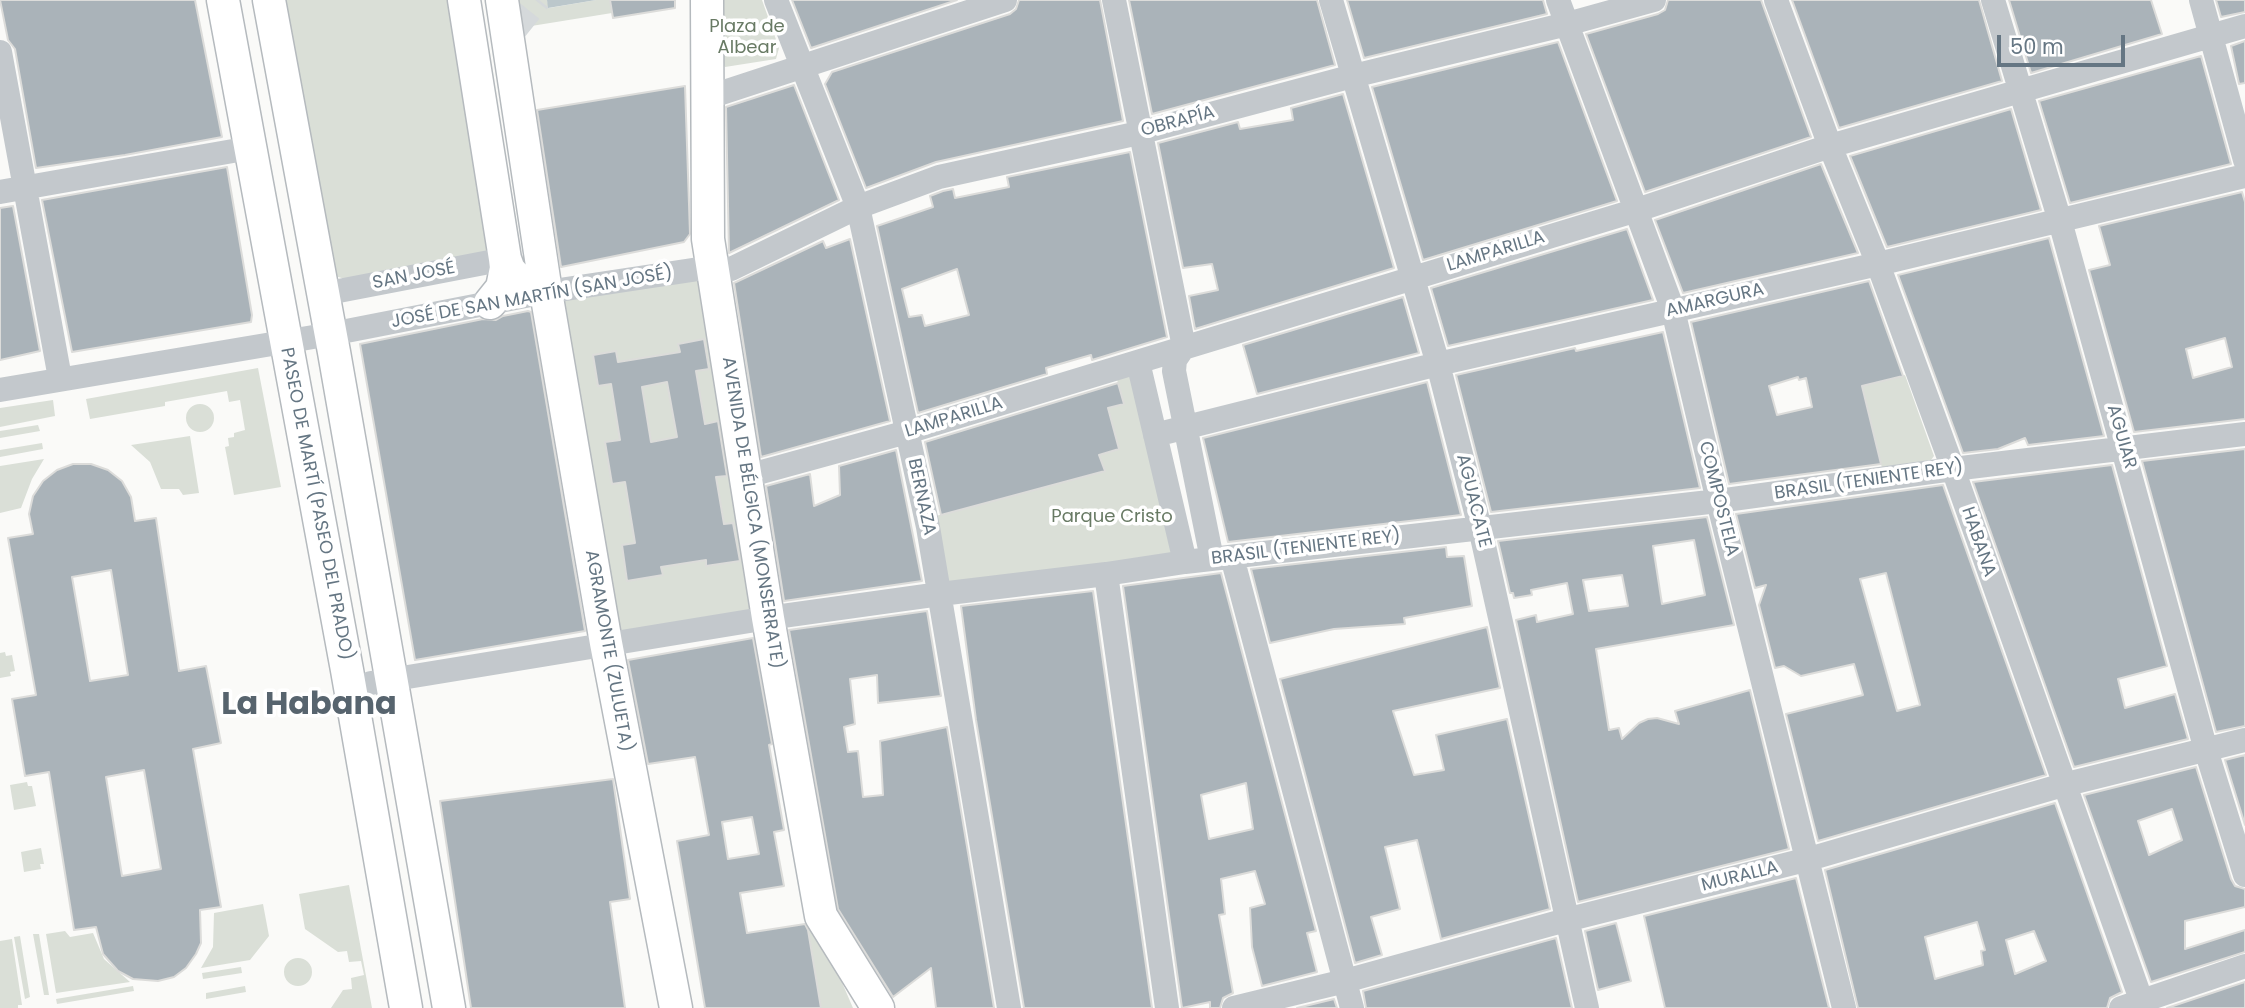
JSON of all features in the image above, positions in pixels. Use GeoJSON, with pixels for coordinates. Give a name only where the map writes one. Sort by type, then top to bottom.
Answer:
{"type":"FeatureCollection","features":[{"type":"Feature","properties":{"kind":"main road","name":"PASEO DE MARTÍ (PASEO DEL PRADO)"},"geometry":{"type":"LineString","coordinates":[[223,0],[285,342],[374,674],[401,738],[449,1008]]}},
{"type":"Feature","properties":{"kind":"main road","name":"PASEO DE MARTÍ (PASEO DEL PRADO)"},"geometry":{"type":"LineString","coordinates":[[269,0],[323,294],[341,332],[374,674],[359,745],[406,1008]]}},
{"type":"Feature","properties":{"kind":"main road"},"geometry":{"type":"LineString","coordinates":[[464,0],[506,268],[502,288],[490,303]]}},
{"type":"Feature","properties":{"kind":"main road","name":"AGRAMONTE (ZULUETA)"},"geometry":{"type":"LineString","coordinates":[[502,0],[546,292],[606,643],[676,1008]]}},
{"type":"Feature","properties":{"kind":"main road","name":"AVENIDA DE BÉLGICA (MONSERRATE)"},"geometry":{"type":"LineString","coordinates":[[707,0],[708,239],[768,618],[821,916],[878,1008]]}},
{"type":"Feature","properties":{"kind":"main road"},"geometry":{"type":"LineString","coordinates":[[250,145],[293,133]]}},
{"type":"Feature","properties":{"kind":"main road"},"geometry":{"type":"LineString","coordinates":[[505,259],[509,270],[517,279],[546,292]]}},
{"type":"Feature","properties":{"kind":"main road"},"geometry":{"type":"LineString","coordinates":[[359,745],[363,732],[380,723],[393,727],[401,738]]}},
{"type":"Feature","properties":{"kind":"street","name":"BERNAZA"},"geometry":{"type":"LineString","coordinates":[[776,0],[858,208],[940,594],[1009,1008]]}},
{"type":"Feature","properties":{"kind":"street"},"geometry":{"type":"LineString","coordinates":[[709,97],[1005,0]]}},
{"type":"Feature","properties":{"kind":"street"},"geometry":{"type":"LineString","coordinates":[[1114,0],[1184,347],[1175,360],[1174,371],[1185,428],[1353,1008]]}},
{"type":"Feature","properties":{"kind":"street","name":"AGUACATE"},"geometry":{"type":"LineString","coordinates":[[1331,0],[1438,364],[1480,528],[1587,1008]]}},
{"type":"Feature","properties":{"kind":"street","name":"COMPOSTELA"},"geometry":{"type":"LineString","coordinates":[[1558,0],[1673,310],[1844,1008]]}},
{"type":"Feature","properties":{"kind":"street","name":"OBRAPÍA"},"geometry":{"type":"LineString","coordinates":[[712,267],[731,269],[858,208],[939,177],[1139,133],[1654,0]]}},
{"type":"Feature","properties":{"kind":"street","name":"HABANA"},"geometry":{"type":"LineString","coordinates":[[1776,0],[1830,146],[1878,264],[1953,469],[2063,785],[2135,1006]]}},
{"type":"Feature","properties":{"kind":"street","name":"AGUIAR"},"geometry":{"type":"LineString","coordinates":[[1993,0],[2060,221],[2125,448],[2206,750],[2245,875]]}},
{"type":"Feature","properties":{"kind":"street"},"geometry":{"type":"LineString","coordinates":[[2201,0],[2245,160]]}},
{"type":"Feature","properties":{"kind":"street","name":"LAMPARILLA"},"geometry":{"type":"LineString","coordinates":[[747,476],[907,432],[1637,210],[1830,146],[2245,26]]}},
{"type":"Feature","properties":{"kind":"street"},"geometry":{"type":"LineString","coordinates":[[0,52],[12,189],[60,378]]}},
{"type":"Feature","properties":{"kind":"street"},"geometry":{"type":"LineString","coordinates":[[12,189],[250,145]]}},
{"type":"Feature","properties":{"kind":"street","name":"AMARGURA"},"geometry":{"type":"LineString","coordinates":[[1154,435],[1438,364],[1878,264],[2245,176]]}},
{"type":"Feature","properties":{"kind":"street","name":"SAN JOSÉ"},"geometry":{"type":"LineString","coordinates":[[323,294],[505,259]]}},
{"type":"Feature","properties":{"kind":"street","name":"JOSÉ DE SAN MARTÍN (SAN JOSÉ)"},"geometry":{"type":"LineString","coordinates":[[0,390],[341,332],[546,292],[712,267]]}},
{"type":"Feature","properties":{"kind":"street"},"geometry":{"type":"LineString","coordinates":[[1134,363],[1185,562]]}},
{"type":"Feature","properties":{"kind":"street","name":"BRASIL (TENIENTE REY)"},"geometry":{"type":"LineString","coordinates":[[374,674],[1185,562],[1718,502],[1953,469],[2245,434]]}},
{"type":"Feature","properties":{"kind":"street"},"geometry":{"type":"LineString","coordinates":[[1106,574],[1167,1008]]}},
{"type":"Feature","properties":{"kind":"street","name":"MURALLA"},"geometry":{"type":"LineString","coordinates":[[1234,1008],[1809,859],[2063,785],[2245,740]]}},
{"type":"Feature","properties":{"kind":"street"},"geometry":{"type":"LineString","coordinates":[[2135,1006],[2245,966]]}},
{"type":"Feature","properties":{"kind":"green space"},"geometry":{"type":"Polygon","coordinates":[[[283,0],[450,0],[496,246],[483,258],[348,280],[332,275],[283,0]]]}},
{"type":"Feature","properties":{"kind":"green space"},"geometry":{"type":"Polygon","coordinates":[[[514,0],[547,0],[549,8],[610,0],[612,13],[519,28],[514,0]]]}},
{"type":"Feature","properties":{"kind":"green space","name":"Plaza de Albear"},"geometry":{"type":"Polygon","coordinates":[[[720,0],[762,0],[779,48],[776,59],[725,67],[720,59],[720,0]]]}},
{"type":"Feature","properties":{"kind":"green space"},"geometry":{"type":"Polygon","coordinates":[[[707,278],[761,612],[612,634],[555,302],[707,278]]]}},
{"type":"Feature","properties":{"kind":"green space"},"geometry":{"type":"Polygon","coordinates":[[[258,368],[281,487],[234,495],[225,447],[229,446],[228,438],[245,430],[240,400],[229,402],[227,391],[165,402],[165,406],[90,419],[86,399],[258,368]]]}},
{"type":"Feature","properties":{"kind":"green space","name":"Parque Cristo"},"geometry":{"type":"Polygon","coordinates":[[[1132,371],[1173,555],[946,589],[932,517],[1105,471],[1099,455],[1108,408],[1124,404],[1116,376],[1132,371]]]}},
{"type":"Feature","properties":{"kind":"green space"},"geometry":{"type":"Polygon","coordinates":[[[1905,375],[1934,456],[1931,460],[1882,468],[1862,386],[1905,375]]]}},
{"type":"Feature","properties":{"kind":"green space"},"geometry":{"type":"Polygon","coordinates":[[[53,400],[55,416],[0,427],[0,408],[53,400]]]}},
{"type":"Feature","properties":{"kind":"green space"},"geometry":{"type":"Polygon","coordinates":[[[200,404],[210,408],[214,418],[210,428],[200,432],[190,428],[186,418],[190,408],[200,404]]]}},
{"type":"Feature","properties":{"kind":"green space"},"geometry":{"type":"Polygon","coordinates":[[[38,425],[40,431],[0,438],[0,431],[38,425]]]}},
{"type":"Feature","properties":{"kind":"green space"},"geometry":{"type":"Polygon","coordinates":[[[190,436],[199,493],[183,495],[179,489],[161,489],[150,462],[131,445],[190,436]]]}},
{"type":"Feature","properties":{"kind":"green space"},"geometry":{"type":"Polygon","coordinates":[[[42,443],[43,449],[0,457],[0,450],[42,443]]]}},
{"type":"Feature","properties":{"kind":"green space"},"geometry":{"type":"Polygon","coordinates":[[[44,459],[32,479],[21,508],[0,513],[0,466],[44,459]]]}},
{"type":"Feature","properties":{"kind":"green space"},"geometry":{"type":"Polygon","coordinates":[[[5,652],[6,656],[12,655],[15,671],[10,672],[11,676],[0,678],[0,653],[5,652]]]}},
{"type":"Feature","properties":{"kind":"green space"},"geometry":{"type":"Polygon","coordinates":[[[27,782],[28,786],[32,786],[36,806],[14,810],[10,785],[27,782]]]}},
{"type":"Feature","properties":{"kind":"green space"},"geometry":{"type":"Polygon","coordinates":[[[41,848],[44,864],[40,864],[41,869],[24,872],[21,852],[41,848]]]}},
{"type":"Feature","properties":{"kind":"green space"},"geometry":{"type":"Polygon","coordinates":[[[349,885],[372,1008],[331,1008],[343,990],[352,989],[351,978],[364,975],[361,961],[349,962],[347,951],[338,952],[305,929],[299,894],[349,885]]]}},
{"type":"Feature","properties":{"kind":"green space"},"geometry":{"type":"Polygon","coordinates":[[[263,904],[269,936],[250,960],[201,968],[213,947],[214,913],[263,904]]]}},
{"type":"Feature","properties":{"kind":"green space"},"geometry":{"type":"Polygon","coordinates":[[[816,922],[853,1008],[821,1008],[807,923],[816,922]]]}},
{"type":"Feature","properties":{"kind":"green space"},"geometry":{"type":"Polygon","coordinates":[[[65,931],[70,937],[93,933],[104,959],[130,982],[56,993],[46,934],[65,931]]]}},
{"type":"Feature","properties":{"kind":"green space"},"geometry":{"type":"Polygon","coordinates":[[[33,934],[39,934],[49,995],[44,995],[33,934]]]}},
{"type":"Feature","properties":{"kind":"green space"},"geometry":{"type":"Polygon","coordinates":[[[20,936],[30,997],[25,999],[14,937],[20,936]]]}},
{"type":"Feature","properties":{"kind":"green space"},"geometry":{"type":"Polygon","coordinates":[[[12,939],[22,1005],[18,1005],[18,1008],[0,1008],[0,941],[12,939]]]}},
{"type":"Feature","properties":{"kind":"green space"},"geometry":{"type":"Polygon","coordinates":[[[298,958],[308,962],[312,972],[308,982],[298,986],[288,982],[284,972],[288,962],[298,958]]]}},
{"type":"Feature","properties":{"kind":"green space"},"geometry":{"type":"Polygon","coordinates":[[[241,967],[242,973],[203,979],[202,973],[241,967]]]}},
{"type":"Feature","properties":{"kind":"green space"},"geometry":{"type":"Polygon","coordinates":[[[133,986],[134,991],[57,1004],[56,999],[133,986]]]}},
{"type":"Feature","properties":{"kind":"green space"},"geometry":{"type":"Polygon","coordinates":[[[245,986],[246,992],[206,999],[206,993],[245,986]]]}},
{"type":"Feature","properties":{"kind":"shaded area"},"geometry":{"type":"Polygon","coordinates":[[[547,0],[596,0],[548,8],[547,0]]]}},
{"type":"Feature","properties":{"kind":"building"},"geometry":{"type":"Polygon","coordinates":[[[0,0],[195,0],[222,137],[36,168],[15,49],[8,40],[0,0]]]}},
{"type":"Feature","properties":{"kind":"building"},"geometry":{"type":"Polygon","coordinates":[[[610,0],[675,0],[675,8],[613,18],[610,0]]]}},
{"type":"Feature","properties":{"kind":"building"},"geometry":{"type":"Polygon","coordinates":[[[792,0],[957,0],[811,48],[792,0]]]}},
{"type":"Feature","properties":{"kind":"building"},"geometry":{"type":"Polygon","coordinates":[[[1019,0],[1100,0],[1123,121],[936,162],[866,188],[825,84],[832,72],[1010,14],[1016,9],[1019,0]]]}},
{"type":"Feature","properties":{"kind":"building"},"geometry":{"type":"Polygon","coordinates":[[[1129,0],[1317,0],[1335,65],[1152,114],[1129,0]]]}},
{"type":"Feature","properties":{"kind":"building"},"geometry":{"type":"Polygon","coordinates":[[[1347,0],[1543,0],[1547,14],[1364,58],[1347,0]]]}},
{"type":"Feature","properties":{"kind":"building"},"geometry":{"type":"Polygon","coordinates":[[[1668,0],[1761,0],[1811,137],[1645,192],[1586,34],[1658,14],[1665,10],[1668,0]]]}},
{"type":"Feature","properties":{"kind":"building"},"geometry":{"type":"Polygon","coordinates":[[[1792,0],[1979,0],[2002,81],[1839,128],[1792,0]]]}},
{"type":"Feature","properties":{"kind":"building"},"geometry":{"type":"Polygon","coordinates":[[[2009,0],[2151,0],[2162,34],[2031,73],[2009,0]]]}},
{"type":"Feature","properties":{"kind":"building"},"geometry":{"type":"Polygon","coordinates":[[[2216,0],[2245,0],[2245,12],[2221,17],[2216,0]]]}},
{"type":"Feature","properties":{"kind":"building"},"geometry":{"type":"Polygon","coordinates":[[[2245,41],[2245,83],[2239,84],[2231,46],[2245,41]]]}},
{"type":"Feature","properties":{"kind":"building"},"geometry":{"type":"Polygon","coordinates":[[[1558,42],[1617,201],[1423,260],[1372,87],[1558,42]]]}},
{"type":"Feature","properties":{"kind":"building"},"geometry":{"type":"Polygon","coordinates":[[[2201,56],[2231,164],[2070,203],[2039,101],[2201,56]]]}},
{"type":"Feature","properties":{"kind":"building"},"geometry":{"type":"Polygon","coordinates":[[[794,85],[839,200],[729,253],[726,107],[794,85]]]}},
{"type":"Feature","properties":{"kind":"building"},"geometry":{"type":"Polygon","coordinates":[[[685,86],[690,234],[684,242],[561,267],[537,110],[685,86]]]}},
{"type":"Feature","properties":{"kind":"building"},"geometry":{"type":"Polygon","coordinates":[[[1343,94],[1394,268],[1195,329],[1189,296],[1218,290],[1212,264],[1183,268],[1158,143],[1238,122],[1240,129],[1293,120],[1291,108],[1343,94]]]}},
{"type":"Feature","properties":{"kind":"building"},"geometry":{"type":"Polygon","coordinates":[[[2011,109],[2041,210],[1887,247],[1850,156],[2011,109]]]}},
{"type":"Feature","properties":{"kind":"building"},"geometry":{"type":"Polygon","coordinates":[[[1130,152],[1167,337],[1092,360],[1091,355],[1046,368],[1047,374],[918,413],[877,226],[933,207],[930,196],[943,191],[953,189],[955,198],[1009,187],[1007,177],[1130,152]],[[957,269],[902,289],[909,317],[922,315],[925,326],[969,315],[957,269]]]}},
{"type":"Feature","properties":{"kind":"building"},"geometry":{"type":"Polygon","coordinates":[[[1821,164],[1858,253],[1683,293],[1655,220],[1821,164]]]}},
{"type":"Feature","properties":{"kind":"building"},"geometry":{"type":"Polygon","coordinates":[[[227,167],[251,322],[72,352],[42,200],[227,167]]]}},
{"type":"Feature","properties":{"kind":"building"},"geometry":{"type":"Polygon","coordinates":[[[2242,192],[2245,202],[2245,419],[2134,432],[2089,270],[2110,265],[2099,226],[2242,192]],[[2225,338],[2186,349],[2193,378],[2232,367],[2225,338]]]}},
{"type":"Feature","properties":{"kind":"building"},"geometry":{"type":"Polygon","coordinates":[[[13,206],[40,351],[0,360],[0,208],[13,206]]]}},
{"type":"Feature","properties":{"kind":"building"},"geometry":{"type":"Polygon","coordinates":[[[1627,229],[1653,300],[1448,346],[1431,288],[1627,229]]]}},
{"type":"Feature","properties":{"kind":"building"},"geometry":{"type":"Polygon","coordinates":[[[2049,238],[2104,436],[2028,445],[2025,438],[1998,449],[1963,453],[1898,275],[2049,238]]]}},
{"type":"Feature","properties":{"kind":"building"},"geometry":{"type":"Polygon","coordinates":[[[850,239],[890,421],[761,457],[734,283],[823,241],[826,248],[850,239]]]}},
{"type":"Feature","properties":{"kind":"building"},"geometry":{"type":"Polygon","coordinates":[[[1869,281],[1903,376],[1862,386],[1881,464],[1729,484],[1691,322],[1869,281]],[[1798,377],[1769,386],[1777,415],[1812,407],[1806,378],[1799,380],[1798,377]]]}},
{"type":"Feature","properties":{"kind":"building"},"geometry":{"type":"Polygon","coordinates":[[[1403,297],[1419,353],[1257,394],[1243,345],[1403,297]]]}},
{"type":"Feature","properties":{"kind":"building"},"geometry":{"type":"Polygon","coordinates":[[[531,312],[585,631],[415,660],[360,344],[483,319],[496,320],[531,312]]]}},
{"type":"Feature","properties":{"kind":"building"},"geometry":{"type":"Polygon","coordinates":[[[1663,332],[1700,488],[1491,512],[1456,375],[1575,348],[1576,351],[1663,332]]]}},
{"type":"Feature","properties":{"kind":"building"},"geometry":{"type":"Polygon","coordinates":[[[704,339],[709,369],[696,371],[705,424],[718,421],[727,476],[716,477],[724,524],[733,523],[740,561],[706,566],[706,560],[661,567],[663,575],[627,581],[622,545],[635,543],[625,482],[612,484],[605,442],[620,440],[611,384],[598,386],[593,355],[616,351],[618,362],[680,352],[678,344],[704,339]],[[667,382],[642,387],[651,442],[677,437],[667,382]]]}},
{"type":"Feature","properties":{"kind":"building"},"geometry":{"type":"Polygon","coordinates":[[[1427,382],[1461,515],[1228,542],[1203,438],[1427,382]]]}},
{"type":"Feature","properties":{"kind":"building"},"geometry":{"type":"Polygon","coordinates":[[[1118,383],[1124,404],[1108,408],[1119,449],[1099,455],[1105,471],[941,515],[925,442],[1118,383]]]}},
{"type":"Feature","properties":{"kind":"building"},"geometry":{"type":"Polygon","coordinates":[[[2245,449],[2245,726],[2216,732],[2142,461],[2245,449]]]}},
{"type":"Feature","properties":{"kind":"building"},"geometry":{"type":"Polygon","coordinates":[[[896,450],[922,581],[784,601],[766,486],[810,474],[814,506],[840,495],[839,466],[896,450]]]}},
{"type":"Feature","properties":{"kind":"building"},"geometry":{"type":"Polygon","coordinates":[[[73,464],[91,464],[108,470],[122,481],[131,497],[135,521],[156,518],[179,671],[206,666],[221,743],[193,749],[221,907],[200,910],[201,943],[196,954],[186,968],[174,977],[158,981],[133,979],[118,971],[103,954],[96,927],[74,930],[49,772],[25,776],[12,699],[36,695],[8,538],[33,534],[29,514],[33,496],[43,481],[57,470],[73,464]],[[111,570],[72,577],[90,681],[128,675],[111,570]],[[144,770],[106,777],[122,876],[161,869],[144,770]]]}},
{"type":"Feature","properties":{"kind":"building"},"geometry":{"type":"Polygon","coordinates":[[[2112,465],[2167,666],[2118,679],[2125,708],[2175,694],[2188,739],[2074,767],[1973,482],[2112,465]]]}},
{"type":"Feature","properties":{"kind":"building"},"geometry":{"type":"Polygon","coordinates":[[[1943,485],[2046,775],[1818,841],[1786,714],[1863,695],[1854,664],[1801,676],[1784,666],[1775,668],[1759,605],[1766,585],[1755,588],[1736,514],[1943,485]],[[1886,573],[1860,579],[1897,711],[1920,705],[1886,573]]]}},
{"type":"Feature","properties":{"kind":"building"},"geometry":{"type":"Polygon","coordinates":[[[1707,517],[1734,625],[1596,649],[1609,730],[1619,728],[1622,739],[1639,723],[1648,719],[1657,718],[1679,724],[1675,711],[1750,690],[1789,849],[1578,902],[1516,620],[1536,615],[1537,622],[1573,614],[1567,583],[1531,590],[1532,595],[1514,598],[1513,593],[1510,593],[1498,541],[1707,517]],[[1694,540],[1653,546],[1662,604],[1705,595],[1694,540]],[[1622,575],[1583,580],[1589,611],[1628,606],[1622,575]]]}},
{"type":"Feature","properties":{"kind":"building"},"geometry":{"type":"Polygon","coordinates":[[[1446,547],[1447,557],[1464,556],[1472,606],[1404,618],[1405,624],[1334,629],[1270,643],[1251,569],[1446,547]]]}},
{"type":"Feature","properties":{"kind":"building"},"geometry":{"type":"Polygon","coordinates":[[[1221,573],[1316,931],[1307,933],[1317,972],[1262,986],[1252,947],[1250,908],[1265,904],[1255,871],[1221,879],[1225,914],[1219,915],[1233,993],[1223,998],[1220,1008],[1210,1008],[1210,1002],[1182,1008],[1123,586],[1221,573]],[[1246,783],[1201,795],[1209,839],[1253,829],[1246,783]]]}},
{"type":"Feature","properties":{"kind":"building"},"geometry":{"type":"Polygon","coordinates":[[[1093,591],[1152,1008],[1024,1008],[976,720],[961,606],[1093,591]]]}},
{"type":"Feature","properties":{"kind":"building"},"geometry":{"type":"Polygon","coordinates":[[[927,611],[941,696],[878,703],[877,675],[850,679],[855,724],[844,727],[848,752],[858,751],[863,797],[883,795],[880,741],[947,727],[994,1008],[936,1008],[931,968],[893,997],[838,909],[789,630],[927,611]]]}},
{"type":"Feature","properties":{"kind":"building"},"geometry":{"type":"Polygon","coordinates":[[[1487,627],[1500,688],[1393,711],[1414,775],[1444,770],[1436,735],[1507,719],[1550,909],[1441,939],[1417,840],[1385,847],[1400,909],[1371,917],[1382,955],[1355,963],[1280,679],[1487,627]]]}},
{"type":"Feature","properties":{"kind":"building"},"geometry":{"type":"Polygon","coordinates":[[[753,638],[784,830],[774,832],[784,886],[740,893],[747,933],[805,924],[821,1008],[705,1008],[677,841],[709,835],[695,757],[648,764],[628,660],[753,638]],[[752,817],[722,822],[728,859],[759,854],[752,817]]]}},
{"type":"Feature","properties":{"kind":"building"},"geometry":{"type":"Polygon","coordinates":[[[2245,755],[2245,825],[2225,760],[2245,755]]]}},
{"type":"Feature","properties":{"kind":"building"},"geometry":{"type":"Polygon","coordinates":[[[2196,767],[2231,879],[2235,886],[2245,889],[2245,907],[2185,921],[2185,949],[2245,930],[2245,952],[2151,982],[2084,795],[2196,767]],[[2172,809],[2138,821],[2149,855],[2182,840],[2172,809]]]}},
{"type":"Feature","properties":{"kind":"building"},"geometry":{"type":"Polygon","coordinates":[[[613,779],[630,899],[610,902],[625,1008],[471,1008],[440,801],[613,779]]]}},
{"type":"Feature","properties":{"kind":"building"},"geometry":{"type":"Polygon","coordinates":[[[2055,803],[2122,992],[2110,998],[2107,1008],[1858,1008],[1825,870],[2055,803]],[[1977,922],[1925,937],[1935,979],[1983,965],[1981,951],[1985,950],[1977,922]],[[2034,931],[2006,940],[2015,974],[2046,961],[2034,931]]]}},
{"type":"Feature","properties":{"kind":"building"},"geometry":{"type":"Polygon","coordinates":[[[1796,878],[1829,1008],[1665,1008],[1644,916],[1796,878]]]}},
{"type":"Feature","properties":{"kind":"building"},"geometry":{"type":"Polygon","coordinates":[[[1616,923],[1631,981],[1598,990],[1585,931],[1616,923]]]}},
{"type":"Feature","properties":{"kind":"building"},"geometry":{"type":"Polygon","coordinates":[[[1556,938],[1572,1008],[1366,1008],[1363,991],[1556,938]]]}},
{"type":"Feature","properties":{"kind":"building"},"geometry":{"type":"Polygon","coordinates":[[[2245,982],[2245,1008],[2167,1008],[2245,982]]]}},
{"type":"Feature","properties":{"kind":"building"},"geometry":{"type":"Polygon","coordinates":[[[1334,999],[1337,1008],[1297,1008],[1334,999]]]}},
{"type":"Feature","properties":{"kind":"tunnel"},"geometry":{"type":"LineString","coordinates":[[515,30],[539,0]]}},
{"type":"Feature","properties":{"kind":"district","name":"La Habana"},"geometry":{"type":"Point","coordinates":[309,706]}}]}
